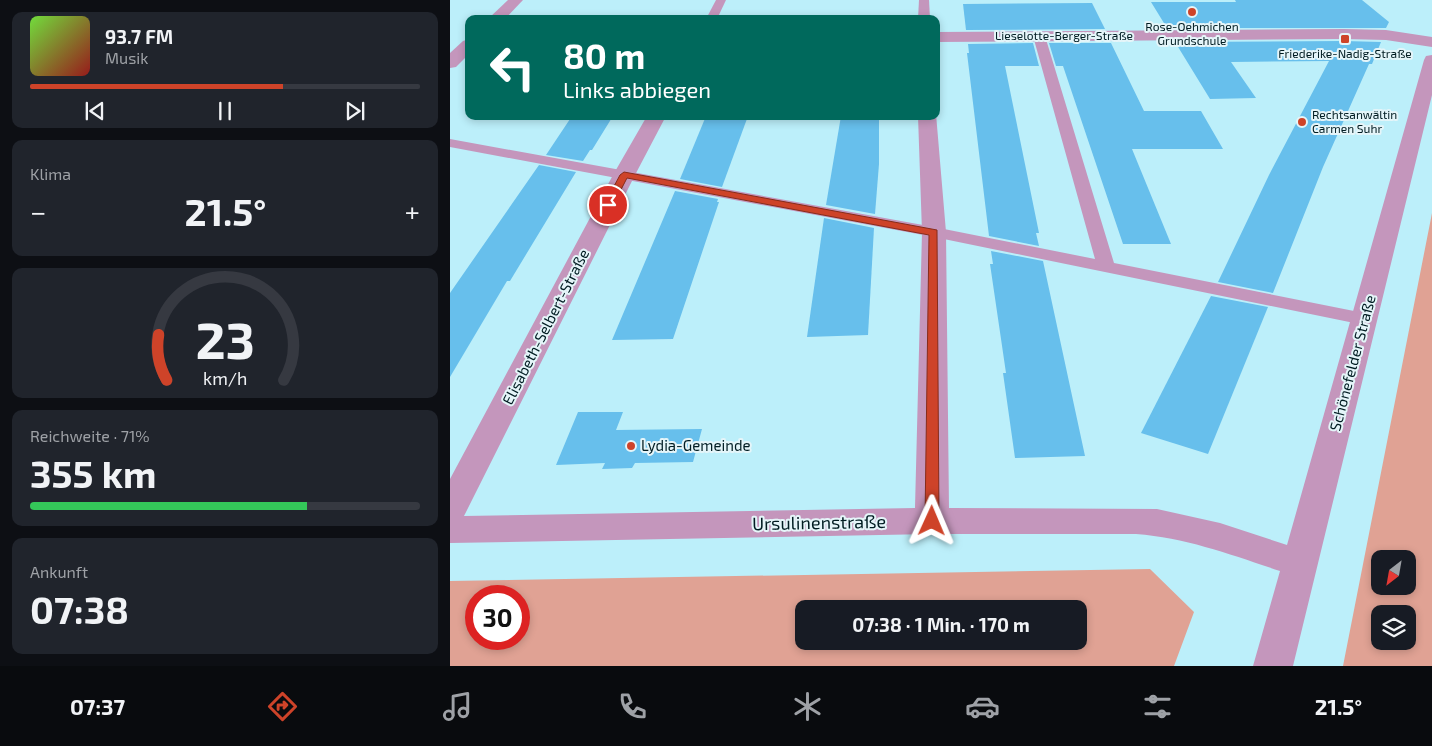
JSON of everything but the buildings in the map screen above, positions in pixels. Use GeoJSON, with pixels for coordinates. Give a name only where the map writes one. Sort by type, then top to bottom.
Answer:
{"type":"FeatureCollection","features":[{"type":"Feature","properties":{"kind":"street"},"geometry":{"type":"LineString","coordinates":[[500,15],[516,0]]}},
{"type":"Feature","properties":{"kind":"street","name":"Lieselotte-Berger-Straße"},"geometry":{"type":"LineString","coordinates":[[940,37],[1344,34],[1386,35],[1432,42]]}},
{"type":"Feature","properties":{"kind":"street"},"geometry":{"type":"LineString","coordinates":[[450,40],[465,40]]}},
{"type":"Feature","properties":{"kind":"street"},"geometry":{"type":"LineString","coordinates":[[450,63],[465,48]]}},
{"type":"Feature","properties":{"kind":"street","name":"Schönefelder Straße"},"geometry":{"type":"LineString","coordinates":[[1273,666],[1432,60]]}},
{"type":"Feature","properties":{"kind":"street","name":"Elisabeth-Selbert-Straße"},"geometry":{"type":"LineString","coordinates":[[450,512],[624,175],[655,120]]}},
{"type":"Feature","properties":{"kind":"street"},"geometry":{"type":"LineString","coordinates":[[928,120],[934,232],[932,521]]}},
{"type":"Feature","properties":{"kind":"street","name":"Ursulinenstraße"},"geometry":{"type":"LineString","coordinates":[[450,530],[932,521],[1156,522],[1188,527],[1301,564]]}},
{"type":"Feature","properties":{"kind":"lane"},"geometry":{"type":"LineString","coordinates":[[713,15],[721,0]]}},
{"type":"Feature","properties":{"kind":"lane"},"geometry":{"type":"LineString","coordinates":[[924,0],[924,15]]}},
{"type":"Feature","properties":{"kind":"lane"},"geometry":{"type":"LineString","coordinates":[[1038,36],[1106,267]]}},
{"type":"Feature","properties":{"kind":"lane"},"geometry":{"type":"LineString","coordinates":[[450,143],[934,232],[1364,319]]}},
{"type":"Feature","properties":{"kind":"shaded area"},"geometry":{"type":"Polygon","coordinates":[[[1432,213],[1432,666],[1343,666],[1432,213]]]}},
{"type":"Feature","properties":{"kind":"shaded area"},"geometry":{"type":"Polygon","coordinates":[[[1150,569],[1194,612],[1174,666],[450,666],[450,581],[1150,569]]]}},
{"type":"Feature","properties":{"kind":"place","name":"Rose-Oehmichen Grundschule"},"geometry":{"type":"Point","coordinates":[1192,12]}},
{"type":"Feature","properties":{"kind":"place","name":"Friederike-Nadig-Straße"},"geometry":{"type":"Point","coordinates":[1345,39]}},
{"type":"Feature","properties":{"kind":"place","name":"Rechtsanwältin Carmen Suhr"},"geometry":{"type":"Point","coordinates":[1302,122]}},
{"type":"Feature","properties":{"kind":"place","name":"Lydia-Gemeinde"},"geometry":{"type":"Point","coordinates":[631,446]}},
{"type":"Feature","properties":{"kind":"route"},"geometry":{"type":"LineString","coordinates":[[608,205],[624,175],[772,204],[934,232],[932,521]]}}]}
